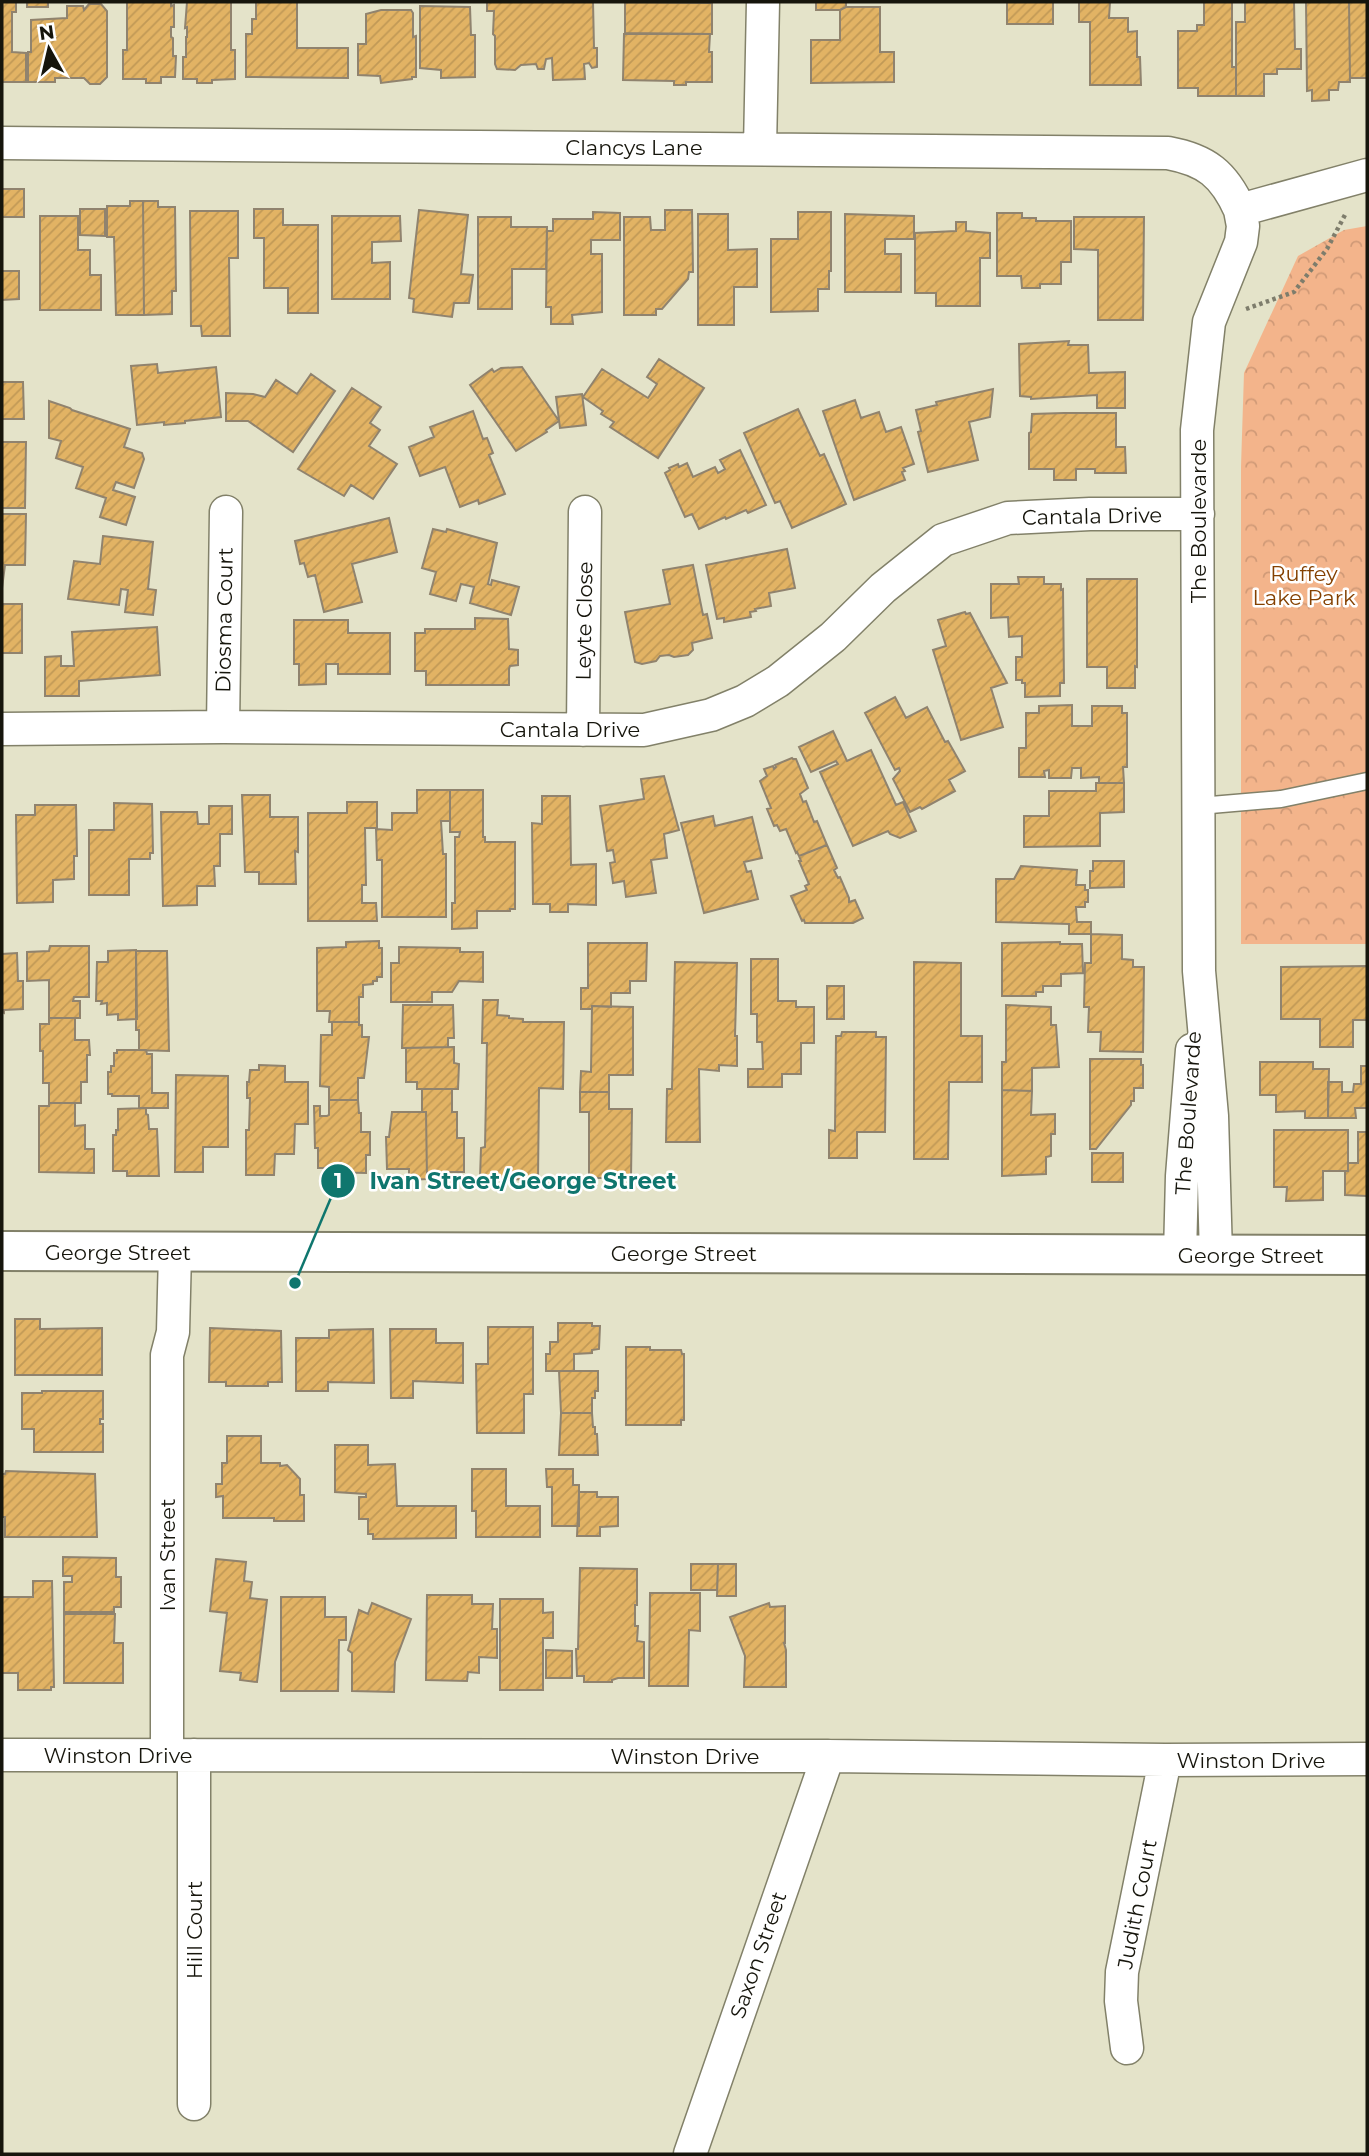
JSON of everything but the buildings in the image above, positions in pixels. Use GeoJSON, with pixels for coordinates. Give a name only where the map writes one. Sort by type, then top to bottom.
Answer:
{"type":"FeatureCollection","features":[{"type":"Feature","properties":{"kind":"main road","name":"George Street"},"geometry":{"type":"LineString","coordinates":[[2,1251],[1367,1255]]}},
{"type":"Feature","properties":{"kind":"street"},"geometry":{"type":"LineString","coordinates":[[760,148],[763,2]]}},
{"type":"Feature","properties":{"kind":"street","name":"Clancys Lane"},"geometry":{"type":"LineString","coordinates":[[2,143],[1168,153],[1189,157],[1210,167],[1232,191],[1240,210]]}},
{"type":"Feature","properties":{"kind":"street"},"geometry":{"type":"LineString","coordinates":[[1240,210],[1367,175]]}},
{"type":"Feature","properties":{"kind":"street","name":"The Boulevarde"},"geometry":{"type":"LineString","coordinates":[[1198,1255],[1212,1116],[1199,971],[1197,430],[1209,322],[1241,242],[1243,226],[1240,210]]}},
{"type":"Feature","properties":{"kind":"street","name":"Diosma Court"},"geometry":{"type":"LineString","coordinates":[[223,727],[226,512]]}},
{"type":"Feature","properties":{"kind":"street","name":"Leyte Close"},"geometry":{"type":"LineString","coordinates":[[583,730],[584,512]]}},
{"type":"Feature","properties":{"kind":"street","name":"Cantala Drive"},"geometry":{"type":"LineString","coordinates":[[2,729],[223,727],[644,730],[711,715],[746,701],[778,681],[833,638],[883,588],[943,540],[1008,518],[1090,514],[1198,514]]}},
{"type":"Feature","properties":{"kind":"street","name":"Ivan Street"},"geometry":{"type":"LineString","coordinates":[[166,1252],[173,1332],[167,1355],[181,1755]]}},
{"type":"Feature","properties":{"kind":"street","name":"Winston Drive"},"geometry":{"type":"LineString","coordinates":[[2,1755],[1367,1759]]}},
{"type":"Feature","properties":{"kind":"street","name":"Hill Court"},"geometry":{"type":"LineString","coordinates":[[181,1755],[194,2104]]}},
{"type":"Feature","properties":{"kind":"street","name":"Saxon Street"},"geometry":{"type":"LineString","coordinates":[[690,2154],[828,1756]]}},
{"type":"Feature","properties":{"kind":"street","name":"Judith Court"},"geometry":{"type":"LineString","coordinates":[[1127,2049],[1121,2001],[1122,1972],[1165,1760]]}},
{"type":"Feature","properties":{"kind":"lane"},"geometry":{"type":"LineString","coordinates":[[1199,806],[1281,799],[1367,781]]}},
{"type":"Feature","properties":{"kind":"path"},"geometry":{"type":"LineString","coordinates":[[1209,322],[1294,292],[1327,249],[1367,175]]}},
{"type":"Feature","properties":{"kind":"green space","name":"Ruffey Lake Park"},"geometry":{"type":"Polygon","coordinates":[[[1367,226],[1367,944],[1241,944],[1241,466],[1244,373],[1298,256],[1344,230],[1367,226]]]}},
{"type":"Feature","properties":{"kind":"place","name":"Ivan Street/George Street"},"geometry":{"type":"Point","coordinates":[295,1283]}}]}
